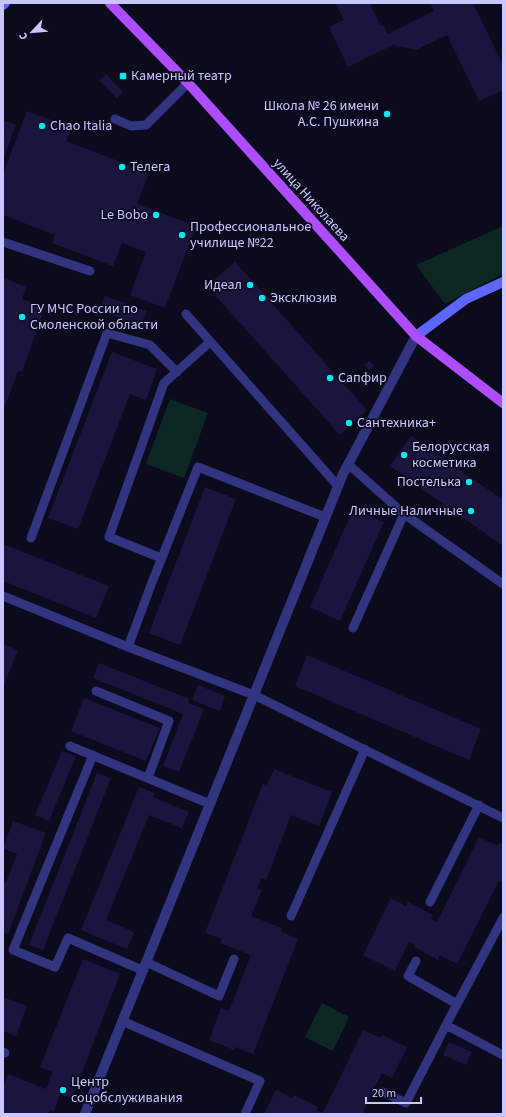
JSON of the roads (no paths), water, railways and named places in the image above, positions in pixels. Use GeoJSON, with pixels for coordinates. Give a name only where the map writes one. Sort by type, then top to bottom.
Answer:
{"type":"FeatureCollection","features":[{"type":"Feature","properties":{"kind":"main road","name":"улица Николаева"},"geometry":{"type":"LineString","coordinates":[[110,3],[188,83],[416,336],[503,402]]}},
{"type":"Feature","properties":{"kind":"street"},"geometry":{"type":"LineString","coordinates":[[85,1114],[325,517],[348,464],[416,336],[466,300],[503,282]]}},
{"type":"Feature","properties":{"kind":"lane"},"geometry":{"type":"LineString","coordinates":[[115,119],[131,126],[146,125],[188,83]]}},
{"type":"Feature","properties":{"kind":"lane"},"geometry":{"type":"LineString","coordinates":[[3,242],[90,271]]}},
{"type":"Feature","properties":{"kind":"lane"},"geometry":{"type":"LineString","coordinates":[[186,314],[338,486]]}},
{"type":"Feature","properties":{"kind":"lane"},"geometry":{"type":"LineString","coordinates":[[31,538],[107,333],[150,345],[177,372]]}},
{"type":"Feature","properties":{"kind":"lane"},"geometry":{"type":"LineString","coordinates":[[161,558],[109,537],[164,383],[210,342]]}},
{"type":"Feature","properties":{"kind":"lane"},"geometry":{"type":"LineString","coordinates":[[348,464],[404,514],[503,584]]}},
{"type":"Feature","properties":{"kind":"lane"},"geometry":{"type":"LineString","coordinates":[[128,647],[161,558],[198,467],[325,517]]}},
{"type":"Feature","properties":{"kind":"lane"},"geometry":{"type":"LineString","coordinates":[[353,628],[404,514]]}},
{"type":"Feature","properties":{"kind":"lane"},"geometry":{"type":"LineString","coordinates":[[3,596],[128,647],[254,695],[503,818]]}},
{"type":"Feature","properties":{"kind":"lane"},"geometry":{"type":"LineString","coordinates":[[96,691],[169,721],[148,778]]}},
{"type":"Feature","properties":{"kind":"lane"},"geometry":{"type":"LineString","coordinates":[[70,746],[210,804]]}},
{"type":"Feature","properties":{"kind":"lane"},"geometry":{"type":"LineString","coordinates":[[291,916],[365,750]]}},
{"type":"Feature","properties":{"kind":"lane"},"geometry":{"type":"LineString","coordinates":[[92,755],[13,950],[55,967],[68,938],[219,996],[234,958]]}},
{"type":"Feature","properties":{"kind":"lane"},"geometry":{"type":"LineString","coordinates":[[430,902],[479,805]]}},
{"type":"Feature","properties":{"kind":"lane"},"geometry":{"type":"LineString","coordinates":[[383,1092],[406,1103],[446,1024],[503,918]]}},
{"type":"Feature","properties":{"kind":"lane"},"geometry":{"type":"LineString","coordinates":[[416,961],[408,976],[457,1004]]}},
{"type":"Feature","properties":{"kind":"lane"},"geometry":{"type":"LineString","coordinates":[[122,1021],[260,1081],[246,1114]]}},
{"type":"Feature","properties":{"kind":"lane"},"geometry":{"type":"LineString","coordinates":[[446,1024],[503,1054]]}},
{"type":"Feature","properties":{"kind":"place","name":"Камерный театр"},"geometry":{"type":"Point","coordinates":[123,76]}},
{"type":"Feature","properties":{"kind":"place","name":"Школа № 26 имени А.С. Пушкина"},"geometry":{"type":"Point","coordinates":[387,114]}},
{"type":"Feature","properties":{"kind":"place","name":"Chao Italia"},"geometry":{"type":"Point","coordinates":[42,126]}},
{"type":"Feature","properties":{"kind":"place","name":"Телега"},"geometry":{"type":"Point","coordinates":[122,167]}},
{"type":"Feature","properties":{"kind":"place","name":"Le Bobo"},"geometry":{"type":"Point","coordinates":[156,215]}},
{"type":"Feature","properties":{"kind":"place","name":"Профессиональное училище №22"},"geometry":{"type":"Point","coordinates":[182,235]}},
{"type":"Feature","properties":{"kind":"place","name":"Идеал"},"geometry":{"type":"Point","coordinates":[250,285]}},
{"type":"Feature","properties":{"kind":"place","name":"Эксклюзив"},"geometry":{"type":"Point","coordinates":[262,298]}},
{"type":"Feature","properties":{"kind":"place","name":"ГУ МЧС России по Смоленской области"},"geometry":{"type":"Point","coordinates":[22,317]}},
{"type":"Feature","properties":{"kind":"place","name":"Сапфир"},"geometry":{"type":"Point","coordinates":[330,378]}},
{"type":"Feature","properties":{"kind":"place","name":"Сантехника+"},"geometry":{"type":"Point","coordinates":[349,423]}},
{"type":"Feature","properties":{"kind":"place","name":"Белорусская косметика"},"geometry":{"type":"Point","coordinates":[404,455]}},
{"type":"Feature","properties":{"kind":"place","name":"Постелька"},"geometry":{"type":"Point","coordinates":[469,482]}},
{"type":"Feature","properties":{"kind":"place","name":"Личные Наличные"},"geometry":{"type":"Point","coordinates":[471,511]}},
{"type":"Feature","properties":{"kind":"place","name":"Центр соцобслуживания"},"geometry":{"type":"Point","coordinates":[63,1090]}}]}
